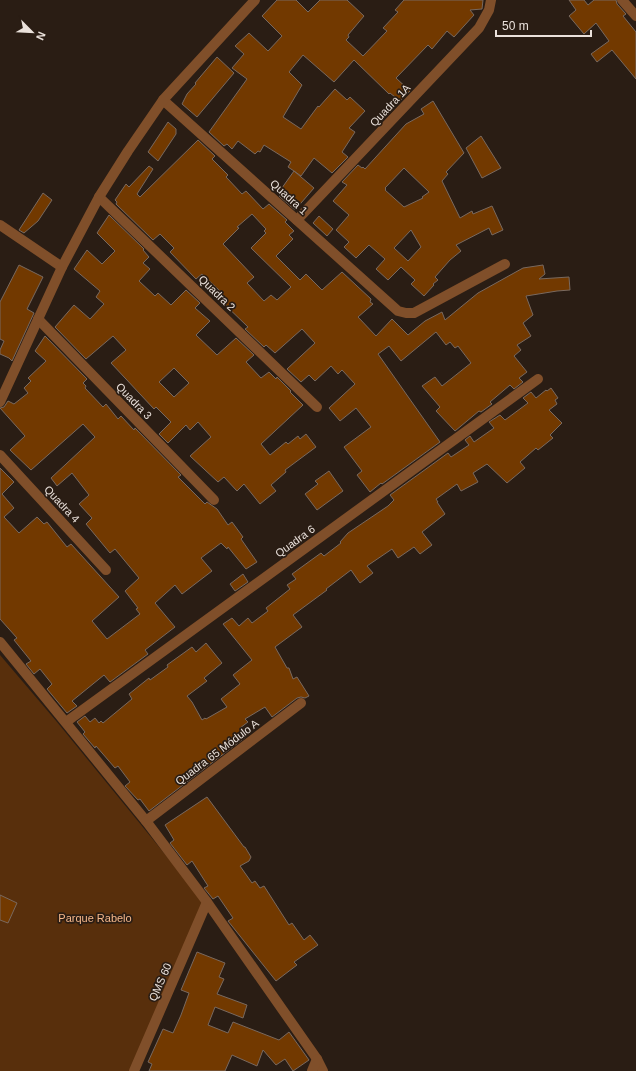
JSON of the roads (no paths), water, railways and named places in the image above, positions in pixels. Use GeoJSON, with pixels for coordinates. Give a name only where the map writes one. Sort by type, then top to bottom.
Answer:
{"type":"FeatureCollection","features":[{"type":"Feature","properties":{"kind":"street"},"geometry":{"type":"LineString","coordinates":[[0,402],[62,267],[100,197],[128,151],[163,100],[255,0]]}},
{"type":"Feature","properties":{"kind":"street","name":"Quadra 1A"},"geometry":{"type":"LineString","coordinates":[[297,220],[479,28],[489,10],[492,0]]}},
{"type":"Feature","properties":{"kind":"street"},"geometry":{"type":"LineString","coordinates":[[622,0],[636,16]]}},
{"type":"Feature","properties":{"kind":"street","name":"Quadra 1"},"geometry":{"type":"LineString","coordinates":[[163,100],[398,311],[414,313],[506,264]]}},
{"type":"Feature","properties":{"kind":"street","name":"Quadra 2"},"geometry":{"type":"LineString","coordinates":[[100,197],[317,407]]}},
{"type":"Feature","properties":{"kind":"street"},"geometry":{"type":"LineString","coordinates":[[0,225],[62,267]]}},
{"type":"Feature","properties":{"kind":"street","name":"Quadra 3"},"geometry":{"type":"LineString","coordinates":[[38,319],[214,500]]}},
{"type":"Feature","properties":{"kind":"street","name":"Quadra 6"},"geometry":{"type":"LineString","coordinates":[[66,722],[538,379]]}},
{"type":"Feature","properties":{"kind":"street","name":"Quadra 4"},"geometry":{"type":"LineString","coordinates":[[0,455],[106,570]]}},
{"type":"Feature","properties":{"kind":"street"},"geometry":{"type":"LineString","coordinates":[[0,642],[146,821],[208,902],[317,1059],[323,1071]]}},
{"type":"Feature","properties":{"kind":"street","name":"Quadra 65 Módulo A"},"geometry":{"type":"LineString","coordinates":[[146,821],[301,703]]}},
{"type":"Feature","properties":{"kind":"street","name":"QMS 60"},"geometry":{"type":"LineString","coordinates":[[134,1071],[208,902]]}},
{"type":"Feature","properties":{"kind":"street"},"geometry":{"type":"LineString","coordinates":[[312,1071],[317,1059]]}},
{"type":"Feature","properties":{"kind":"park label","name":"Parque Rabelo"},"geometry":{"type":"Point","coordinates":[95,918]}}]}
